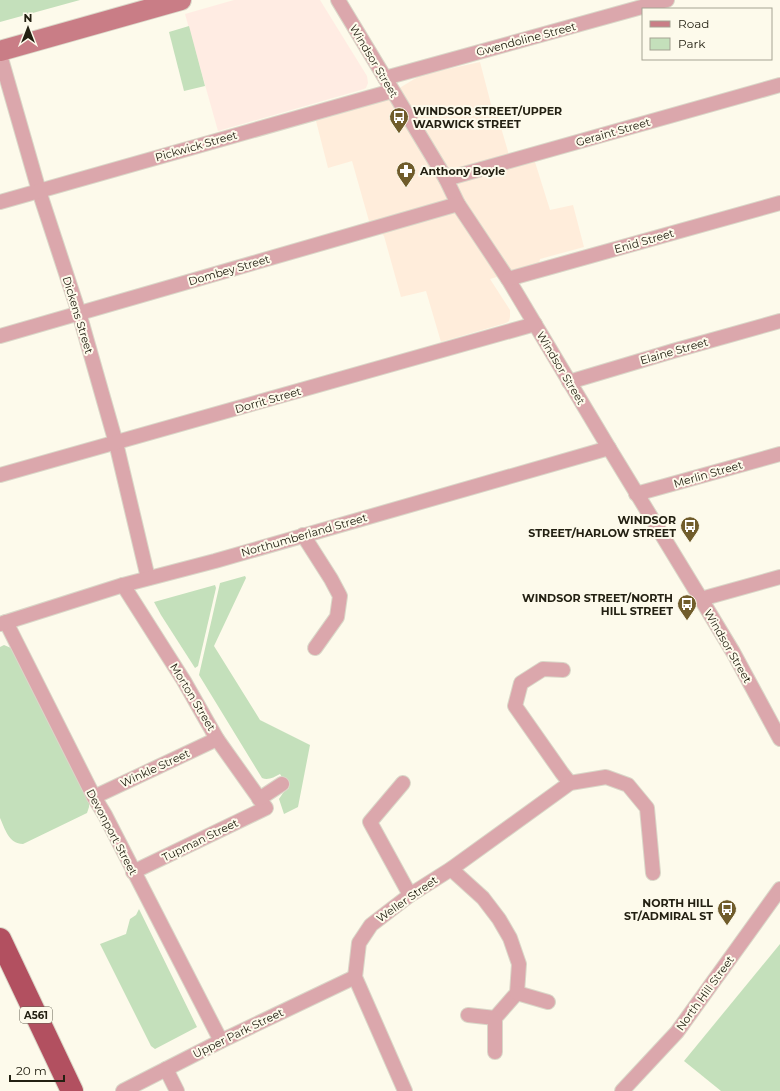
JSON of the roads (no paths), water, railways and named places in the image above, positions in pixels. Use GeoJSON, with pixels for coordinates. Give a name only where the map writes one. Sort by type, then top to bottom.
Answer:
{"type":"FeatureCollection","features":[{"type":"Feature","properties":{"kind":"highway","name":"A561"},"geometry":{"type":"LineString","coordinates":[[0,939],[72,1091]]}},
{"type":"Feature","properties":{"kind":"main road"},"geometry":{"type":"LineString","coordinates":[[0,51],[181,0]]}},
{"type":"Feature","properties":{"kind":"street","name":"Windsor Street"},"geometry":{"type":"LineString","coordinates":[[338,0],[446,179],[458,204],[508,279],[636,494],[702,599],[733,652],[780,739]]}},
{"type":"Feature","properties":{"kind":"street","name":"Gwendoline Street"},"geometry":{"type":"LineString","coordinates":[[385,78],[667,0]]}},
{"type":"Feature","properties":{"kind":"street","name":"Dickens Street"},"geometry":{"type":"LineString","coordinates":[[0,55],[39,191],[79,313],[116,443],[148,578]]}},
{"type":"Feature","properties":{"kind":"street","name":"Geraint Street"},"geometry":{"type":"LineString","coordinates":[[446,179],[780,85]]}},
{"type":"Feature","properties":{"kind":"street","name":"Pickwick Street"},"geometry":{"type":"LineString","coordinates":[[0,202],[392,91]]}},
{"type":"Feature","properties":{"kind":"street","name":"Dombey Street"},"geometry":{"type":"LineString","coordinates":[[0,336],[458,204]]}},
{"type":"Feature","properties":{"kind":"street","name":"Enid Street"},"geometry":{"type":"LineString","coordinates":[[508,279],[780,204]]}},
{"type":"Feature","properties":{"kind":"street","name":"Elaine Street"},"geometry":{"type":"LineString","coordinates":[[569,382],[780,321]]}},
{"type":"Feature","properties":{"kind":"street","name":"Dorrit Street"},"geometry":{"type":"LineString","coordinates":[[0,475],[535,324]]}},
{"type":"Feature","properties":{"kind":"street","name":"Northumberland Street"},"geometry":{"type":"LineString","coordinates":[[3,623],[123,584],[215,561],[609,448]]}},
{"type":"Feature","properties":{"kind":"street","name":"Merlin Street"},"geometry":{"type":"LineString","coordinates":[[636,494],[780,454]]}},
{"type":"Feature","properties":{"kind":"street"},"geometry":{"type":"LineString","coordinates":[[303,535],[340,596],[337,617],[315,648]]}},
{"type":"Feature","properties":{"kind":"street"},"geometry":{"type":"LineString","coordinates":[[702,599],[780,577]]}},
{"type":"Feature","properties":{"kind":"street","name":"Morton Street"},"geometry":{"type":"LineString","coordinates":[[123,584],[184,681],[217,739],[262,804]]}},
{"type":"Feature","properties":{"kind":"street","name":"Devonport Street"},"geometry":{"type":"LineString","coordinates":[[3,623],[221,1041]]}},
{"type":"Feature","properties":{"kind":"street"},"geometry":{"type":"LineString","coordinates":[[563,670],[543,670],[521,683],[515,706],[562,773],[570,782],[606,777],[628,785],[647,808],[653,873]]}},
{"type":"Feature","properties":{"kind":"street","name":"Winkle Street"},"geometry":{"type":"LineString","coordinates":[[94,797],[217,739]]}},
{"type":"Feature","properties":{"kind":"street","name":"Weller Street"},"geometry":{"type":"LineString","coordinates":[[355,977],[359,943],[371,925],[410,895],[451,869],[570,782]]}},
{"type":"Feature","properties":{"kind":"street"},"geometry":{"type":"LineString","coordinates":[[403,783],[370,822],[410,895]]}},
{"type":"Feature","properties":{"kind":"street","name":"Tupman Street"},"geometry":{"type":"LineString","coordinates":[[133,872],[262,804],[282,784]]}},
{"type":"Feature","properties":{"kind":"street"},"geometry":{"type":"LineString","coordinates":[[451,869],[483,898],[499,918],[510,938],[519,964],[517,993],[495,1018],[495,1052]]}},
{"type":"Feature","properties":{"kind":"street","name":"North Hill Street"},"geometry":{"type":"LineString","coordinates":[[622,1091],[677,1032],[780,889]]}},
{"type":"Feature","properties":{"kind":"street"},"geometry":{"type":"LineString","coordinates":[[355,977],[405,1091]]}},
{"type":"Feature","properties":{"kind":"street","name":"Upper Park Street"},"geometry":{"type":"LineString","coordinates":[[123,1091],[221,1041],[355,977]]}},
{"type":"Feature","properties":{"kind":"street"},"geometry":{"type":"LineString","coordinates":[[517,993],[548,1002]]}},
{"type":"Feature","properties":{"kind":"street"},"geometry":{"type":"LineString","coordinates":[[468,1015],[495,1018]]}},
{"type":"Feature","properties":{"kind":"street"},"geometry":{"type":"LineString","coordinates":[[166,1069],[177,1091]]}},
{"type":"Feature","properties":{"kind":"place","name":"WINDSOR STREET/UPPER WARWICK STREET"},"geometry":{"type":"Point","coordinates":[399,134]}},
{"type":"Feature","properties":{"kind":"place","name":"Anthony Boyle"},"geometry":{"type":"Point","coordinates":[406,188]}},
{"type":"Feature","properties":{"kind":"place","name":"WINDSOR STREET/HARLOW STREET"},"geometry":{"type":"Point","coordinates":[690,543]}},
{"type":"Feature","properties":{"kind":"place","name":"WINDSOR STREET/NORTH HILL STREET"},"geometry":{"type":"Point","coordinates":[687,621]}},
{"type":"Feature","properties":{"kind":"place","name":"NORTH HILL ST/ADMIRAL ST"},"geometry":{"type":"Point","coordinates":[727,926]}}]}
